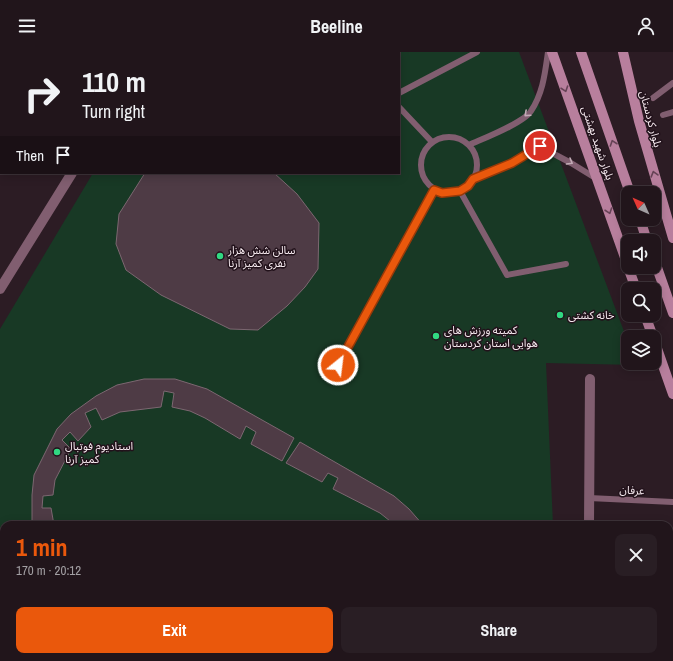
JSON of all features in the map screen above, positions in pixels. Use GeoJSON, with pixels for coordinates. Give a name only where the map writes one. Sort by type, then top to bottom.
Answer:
{"type":"FeatureCollection","features":[{"type":"Feature","properties":{"kind":"main road","name":"بلوار شهید بهشتی"},"geometry":{"type":"LineString","coordinates":[[552,52],[621,246]]}},
{"type":"Feature","properties":{"kind":"main road","name":"بلوار شهید بهشتی"},"geometry":{"type":"LineString","coordinates":[[581,52],[628,186]]}},
{"type":"Feature","properties":{"kind":"main road","name":"بلوار کردستان"},"geometry":{"type":"LineString","coordinates":[[623,52],[639,121],[673,238]]}},
{"type":"Feature","properties":{"kind":"main road"},"geometry":{"type":"LineString","coordinates":[[659,274],[673,313]]}},
{"type":"Feature","properties":{"kind":"main road"},"geometry":{"type":"LineString","coordinates":[[661,359],[673,394]]}},
{"type":"Feature","properties":{"kind":"street"},"geometry":{"type":"LineString","coordinates":[[0,289],[71,174]]}},
{"type":"Feature","properties":{"kind":"street"},"geometry":{"type":"LineString","coordinates":[[589,521],[590,379]]}},
{"type":"Feature","properties":{"kind":"lane"},"geometry":{"type":"LineString","coordinates":[[400,92],[477,52]]}},
{"type":"Feature","properties":{"kind":"lane"},"geometry":{"type":"LineString","coordinates":[[468,145],[503,131],[530,113],[544,85],[548,52]]}},
{"type":"Feature","properties":{"kind":"lane"},"geometry":{"type":"LineString","coordinates":[[653,98],[673,83]]}},
{"type":"Feature","properties":{"kind":"lane"},"geometry":{"type":"LineString","coordinates":[[400,108],[432,142]]}},
{"type":"Feature","properties":{"kind":"lane"},"geometry":{"type":"LineString","coordinates":[[663,116],[673,112]]}},
{"type":"Feature","properties":{"kind":"lane"},"geometry":{"type":"LineString","coordinates":[[451,137],[460,139],[468,145],[474,153],[477,162],[473,179],[468,186],[460,191],[442,193],[434,190],[427,184],[422,176],[420,167],[423,153],[432,142],[441,138],[451,137]]}},
{"type":"Feature","properties":{"kind":"lane"},"geometry":{"type":"LineString","coordinates":[[473,179],[512,163],[540,146],[571,162],[598,180]]}},
{"type":"Feature","properties":{"kind":"lane"},"geometry":{"type":"LineString","coordinates":[[338,365],[434,190]]}},
{"type":"Feature","properties":{"kind":"lane"},"geometry":{"type":"LineString","coordinates":[[460,191],[507,275],[566,264]]}},
{"type":"Feature","properties":{"kind":"lane","name":"عرفان"},"geometry":{"type":"LineString","coordinates":[[589,498],[673,502]]}},
{"type":"Feature","properties":{"kind":"green space"},"geometry":{"type":"Polygon","coordinates":[[[400,52],[519,52],[623,330],[621,330],[621,365],[546,363],[553,521],[0,521],[0,329],[92,174],[400,174],[400,52]]]}},
{"type":"Feature","properties":{"kind":"building","name":"سالن شش هزار نفری کمیز آرنا"},"geometry":{"type":"Polygon","coordinates":[[[144,174],[275,174],[297,194],[319,223],[318,269],[305,287],[287,306],[258,330],[230,329],[161,295],[126,270],[116,244],[119,214],[144,174]]]}},
{"type":"Feature","properties":{"kind":"building","name":"استادیوم فوتبال کمیز آرنا"},"geometry":{"type":"Polygon","coordinates":[[[144,379],[175,379],[207,389],[294,438],[282,461],[251,444],[256,432],[246,426],[240,439],[205,418],[190,411],[172,407],[174,393],[164,391],[161,407],[120,412],[102,420],[96,408],[85,413],[91,427],[78,441],[70,432],[62,440],[71,449],[55,480],[53,495],[43,496],[42,508],[51,508],[53,521],[32,521],[34,475],[57,429],[71,414],[96,396],[117,385],[144,379]]]}},
{"type":"Feature","properties":{"kind":"building"},"geometry":{"type":"Polygon","coordinates":[[[300,442],[394,496],[409,509],[420,521],[390,521],[380,513],[333,489],[338,478],[328,473],[322,482],[286,463],[300,442]]]}},
{"type":"Feature","properties":{"kind":"place","name":"سالن شش هزار نفری کمیز آرنا"},"geometry":{"type":"Point","coordinates":[220,256]}},
{"type":"Feature","properties":{"kind":"place","name":"خانه کشتی"},"geometry":{"type":"Point","coordinates":[560,315]}},
{"type":"Feature","properties":{"kind":"place","name":"کمیته ورزش های هوایی استان کردستان"},"geometry":{"type":"Point","coordinates":[436,336]}},
{"type":"Feature","properties":{"kind":"place","name":"استادیوم فوتبال کمیز آرنا"},"geometry":{"type":"Point","coordinates":[57,452]}},
{"type":"Feature","properties":{"kind":"route"},"geometry":{"type":"LineString","coordinates":[[338,365],[434,190],[442,193],[460,191],[468,186],[473,179],[512,163],[540,146]]}}]}
